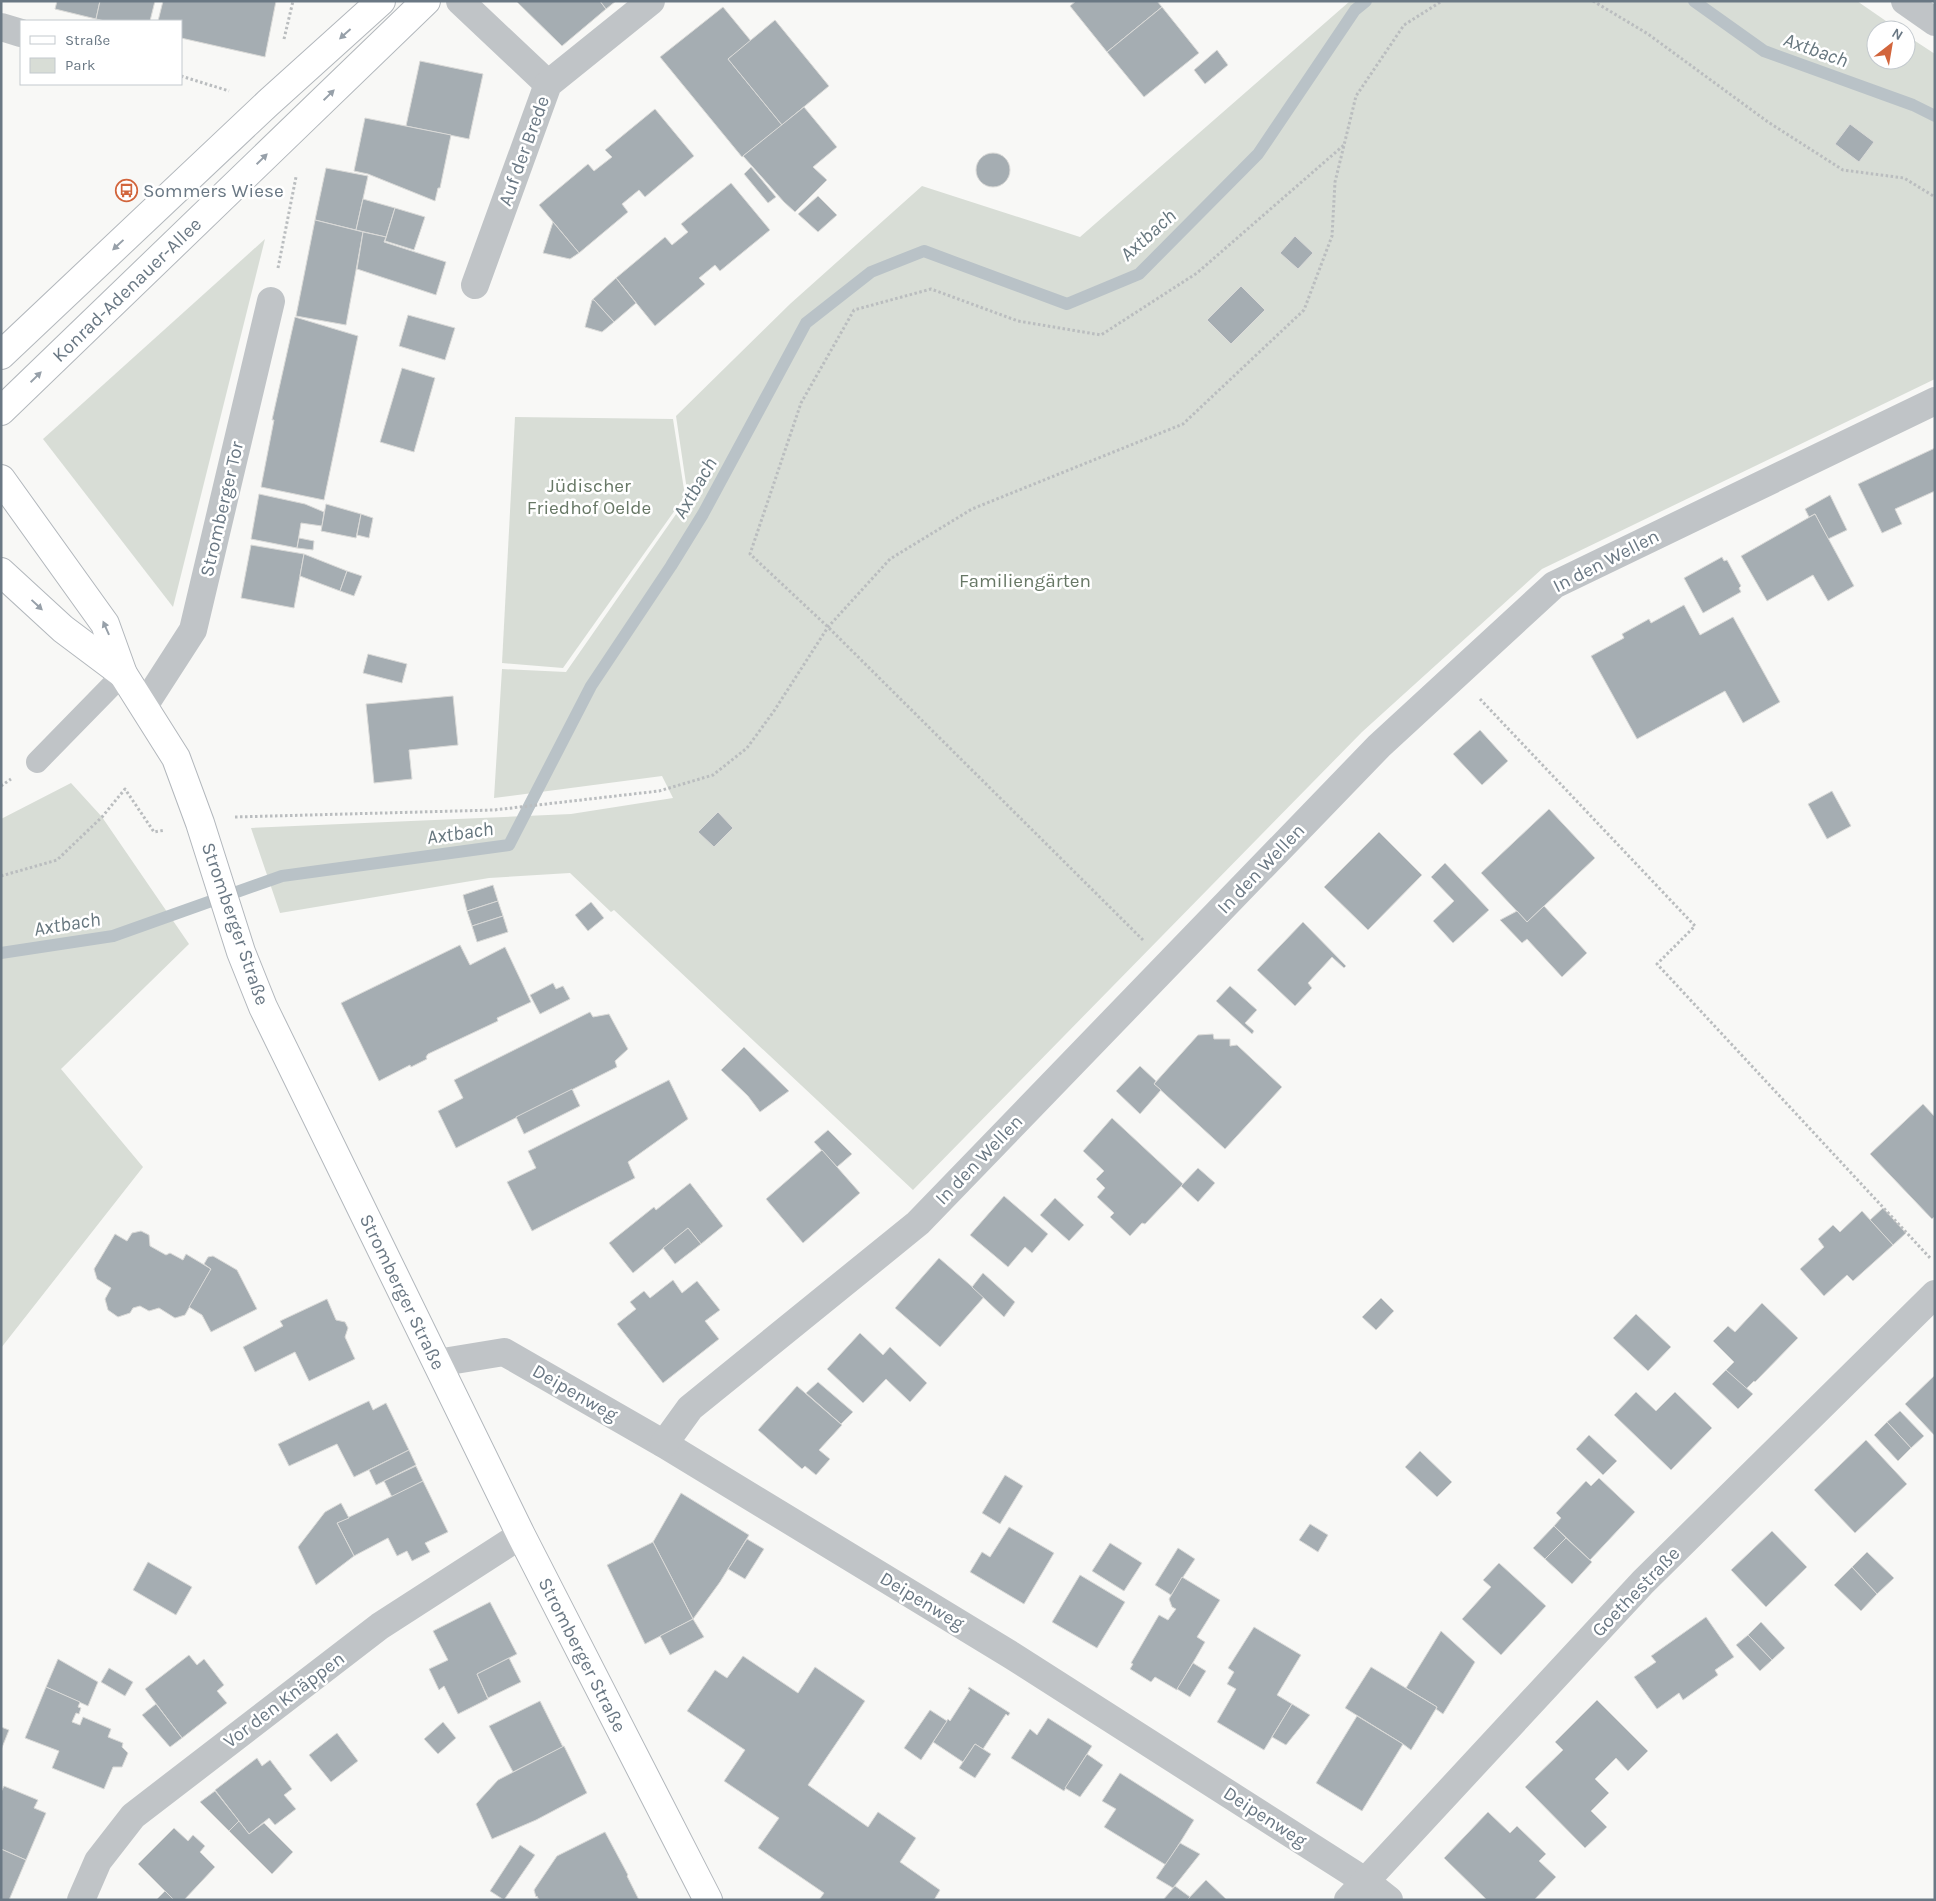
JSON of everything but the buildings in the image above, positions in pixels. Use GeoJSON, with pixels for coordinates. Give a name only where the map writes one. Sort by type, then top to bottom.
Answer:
{"type":"FeatureCollection","features":[{"type":"Feature","properties":{"kind":"main road","name":"Konrad-Adenauer-Allee"},"geometry":{"type":"LineString","coordinates":[[1,355],[268,103],[381,1]]}},
{"type":"Feature","properties":{"kind":"main road","name":"Konrad-Adenauer-Allee"},"geometry":{"type":"LineString","coordinates":[[1,411],[426,1]]}},
{"type":"Feature","properties":{"kind":"main road","name":"Stromberger Straße"},"geometry":{"type":"LineString","coordinates":[[1,479],[105,624],[123,674],[176,758],[200,823],[241,952],[263,1007],[521,1535],[708,1900]]}},
{"type":"Feature","properties":{"kind":"main road","name":"Stromberger Straße"},"geometry":{"type":"LineString","coordinates":[[1,572],[63,629],[123,674]]}},
{"type":"Feature","properties":{"kind":"street"},"geometry":{"type":"LineString","coordinates":[[460,1],[548,84]]}},
{"type":"Feature","properties":{"kind":"street","name":"Auf der Brede"},"geometry":{"type":"LineString","coordinates":[[475,284],[548,84],[651,1]]}},
{"type":"Feature","properties":{"kind":"street"},"geometry":{"type":"LineString","coordinates":[[1905,1],[1935,22]]}},
{"type":"Feature","properties":{"kind":"street"},"geometry":{"type":"LineString","coordinates":[[1,27],[20,32]]}},
{"type":"Feature","properties":{"kind":"street","name":"Stromberger Tor"},"geometry":{"type":"LineString","coordinates":[[144,706],[193,630],[271,301]]}},
{"type":"Feature","properties":{"kind":"street","name":"In den Wellen"},"geometry":{"type":"LineString","coordinates":[[664,1444],[690,1408],[918,1223],[1169,966],[1379,746],[1554,585],[1935,401]]}},
{"type":"Feature","properties":{"kind":"street","name":"Goethestraße"},"geometry":{"type":"LineString","coordinates":[[1356,1891],[1643,1582],[1935,1294]]}},
{"type":"Feature","properties":{"kind":"street","name":"Deipenweg"},"geometry":{"type":"LineString","coordinates":[[437,1363],[504,1352],[664,1444],[1011,1655],[1356,1891],[1389,1900]]}},
{"type":"Feature","properties":{"kind":"street","name":"Vor den Knäppen"},"geometry":{"type":"LineString","coordinates":[[81,1900],[98,1861],[133,1816],[380,1626],[521,1535]]}},
{"type":"Feature","properties":{"kind":"lane"},"geometry":{"type":"LineString","coordinates":[[37,762],[123,674]]}},
{"type":"Feature","properties":{"kind":"path"},"geometry":{"type":"LineString","coordinates":[[1,876],[57,860],[102,817],[125,789],[154,832],[238,817],[494,810],[659,791],[712,775],[746,748],[774,711],[828,627],[890,559],[972,509],[1184,424],[1304,310],[1332,236],[1335,182],[1356,96],[1404,25],[1442,1]]}},
{"type":"Feature","properties":{"kind":"path"},"geometry":{"type":"LineString","coordinates":[[1593,1],[1648,34],[1768,122],[1843,170],[1904,178],[1935,197]]}},
{"type":"Feature","properties":{"kind":"path"},"geometry":{"type":"LineString","coordinates":[[182,76],[268,103]]}},
{"type":"Feature","properties":{"kind":"path"},"geometry":{"type":"LineString","coordinates":[[271,301],[303,144],[294,129]]}},
{"type":"Feature","properties":{"kind":"path"},"geometry":{"type":"LineString","coordinates":[[1169,966],[828,627],[750,554],[801,403],[854,310],[931,290],[1018,321],[1101,335],[1197,273],[1344,145]]}},
{"type":"Feature","properties":{"kind":"path"},"geometry":{"type":"LineString","coordinates":[[1457,674],[1695,926],[1657,964],[1935,1264]]}},
{"type":"Feature","properties":{"kind":"green space","name":"Familiengärten"},"geometry":{"type":"Polygon","coordinates":[[[1350,1],[1857,1],[1885,20],[1866,20],[1866,70],[1916,70],[1916,42],[1935,54],[1935,379],[1542,569],[1362,732],[913,1190],[614,910],[611,912],[570,873],[489,878],[280,913],[251,828],[571,814],[673,798],[662,776],[494,798],[502,669],[566,672],[688,497],[676,416],[790,304],[922,186],[1080,237],[1350,1]]]}},
{"type":"Feature","properties":{"kind":"green space"},"geometry":{"type":"Polygon","coordinates":[[[265,239],[173,607],[43,439],[265,239]]]}},
{"type":"Feature","properties":{"kind":"green space","name":"Jüdischer Friedhof Oelde"},"geometry":{"type":"Polygon","coordinates":[[[515,417],[673,419],[685,496],[563,668],[502,663],[515,417]]]}},
{"type":"Feature","properties":{"kind":"green space"},"geometry":{"type":"Polygon","coordinates":[[[71,783],[102,817],[189,944],[61,1069],[143,1167],[1,1348],[1,819],[71,783]]]}},
{"type":"Feature","properties":{"kind":"waterway","name":"Axtbach"},"geometry":{"type":"LineString","coordinates":[[1,953],[113,936],[282,876],[509,845],[591,686],[671,566],[703,514],[806,323],[871,272],[924,251],[1067,304],[1139,274],[1258,154],[1355,10],[1366,1]]}},
{"type":"Feature","properties":{"kind":"waterway","name":"Axtbach"},"geometry":{"type":"LineString","coordinates":[[1694,1],[1764,51],[1913,105],[1935,116]]}},
{"type":"Feature","properties":{"kind":"place","name":"Sommers Wiese"},"geometry":{"type":"Point","coordinates":[127,191]}}]}
